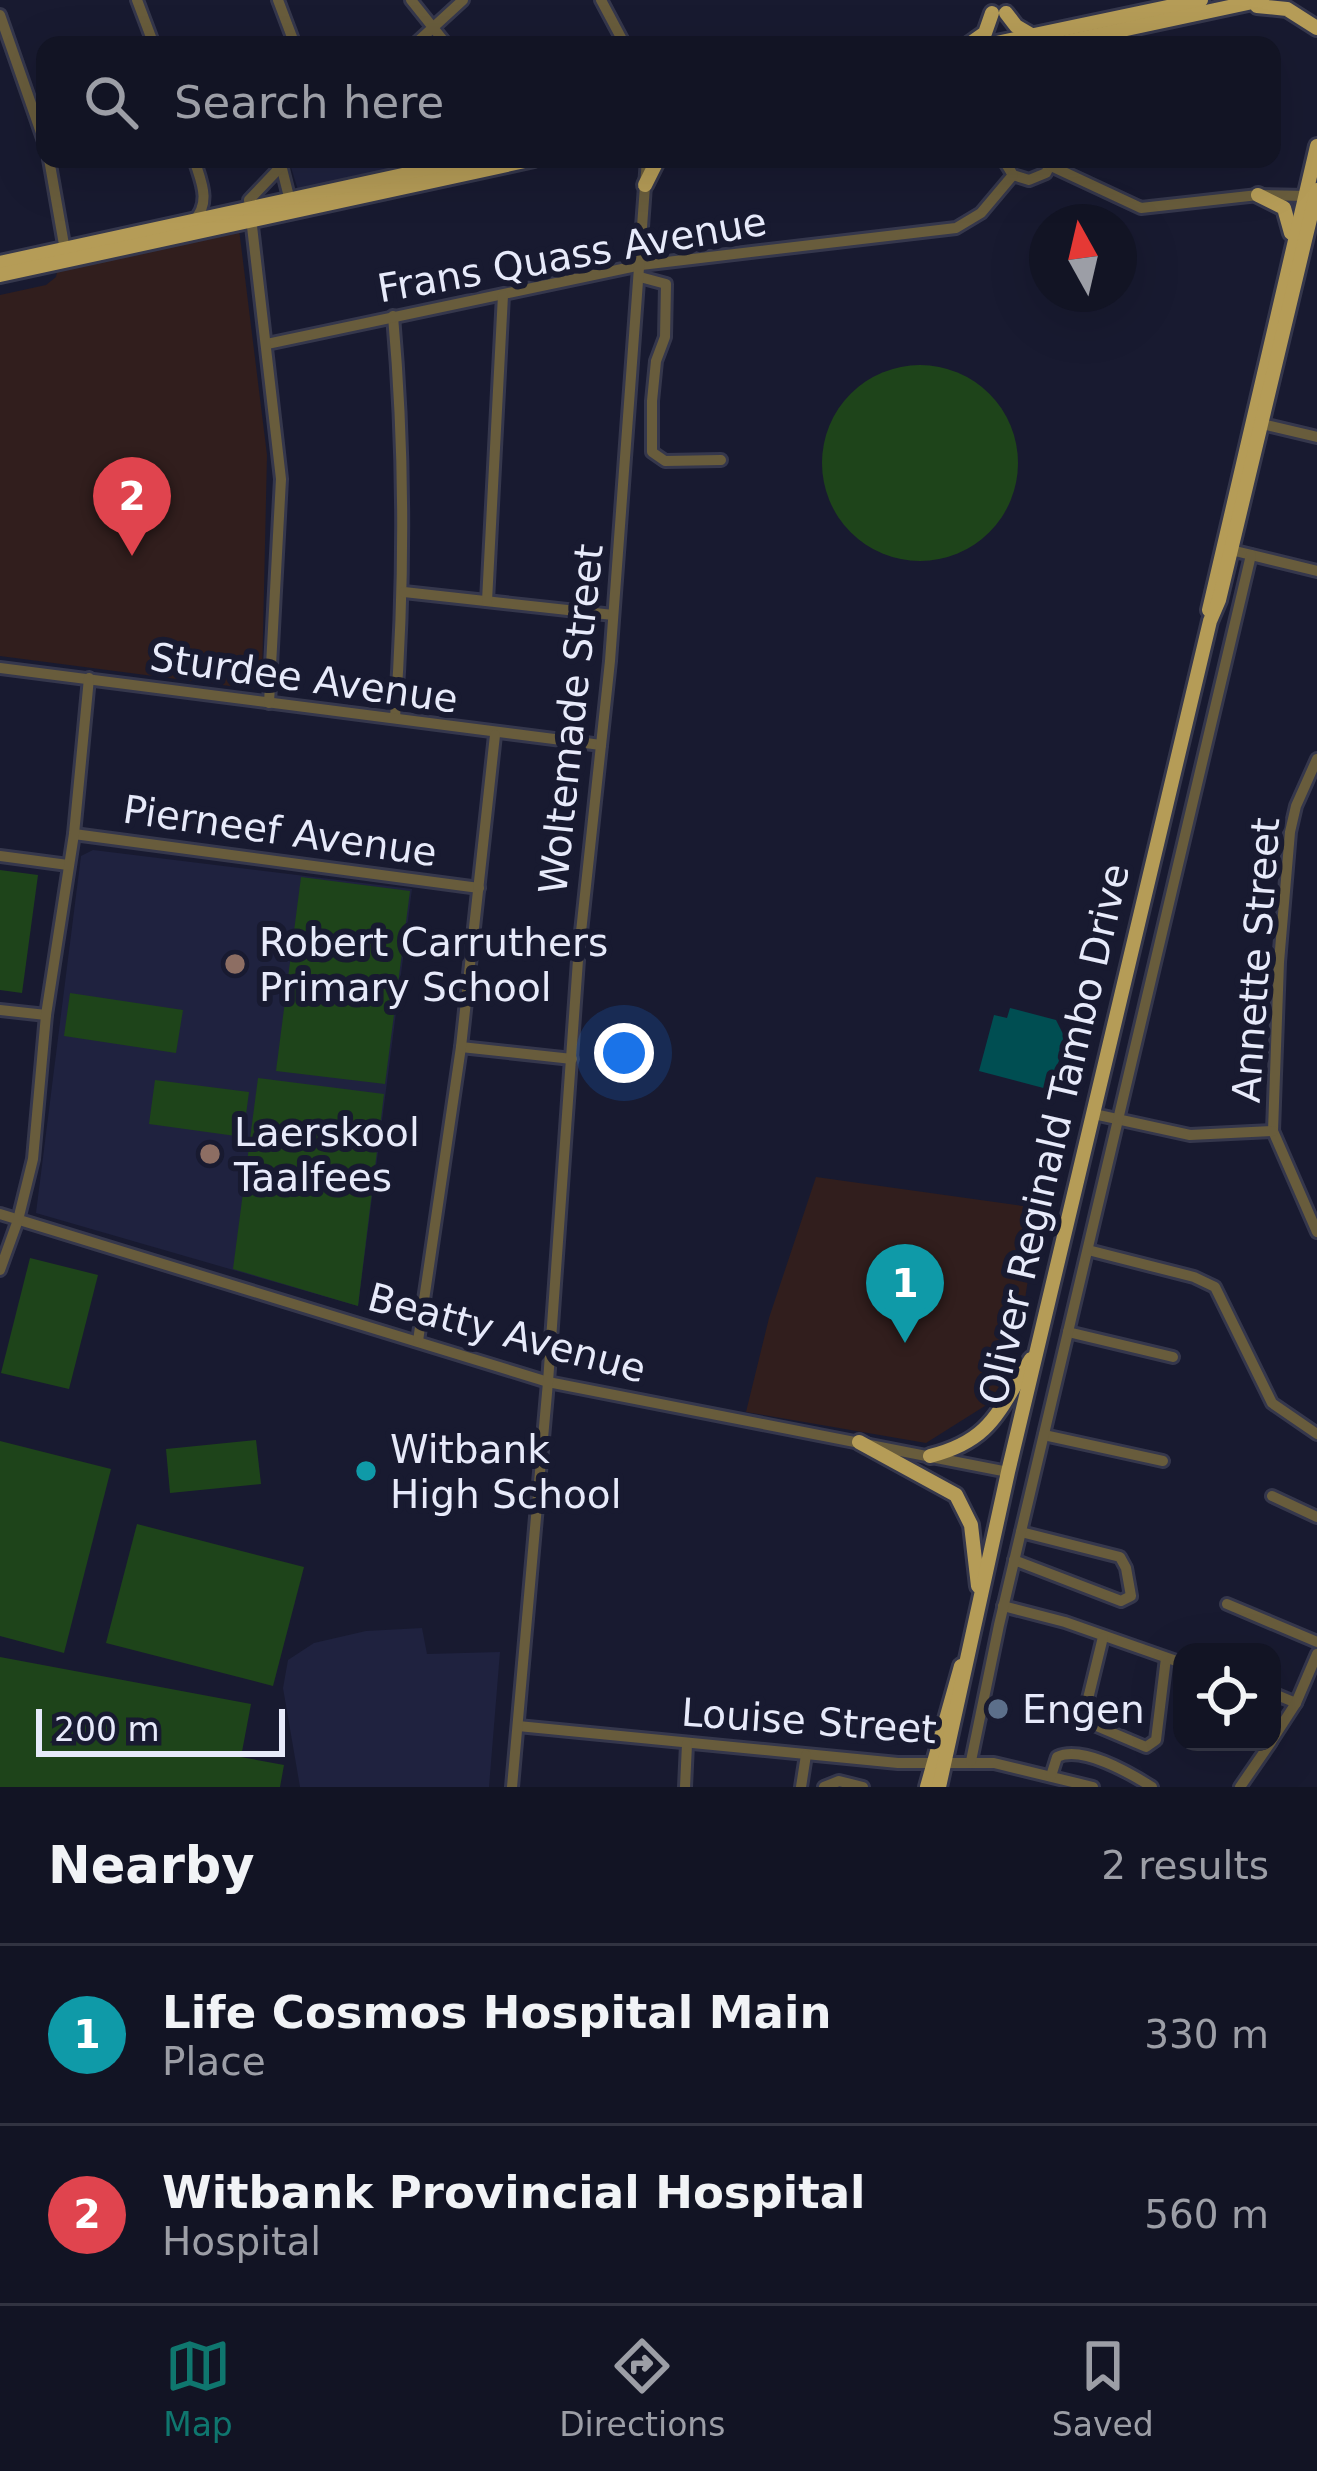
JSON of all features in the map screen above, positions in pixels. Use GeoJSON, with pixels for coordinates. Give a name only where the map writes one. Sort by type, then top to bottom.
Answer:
{"type":"FeatureCollection","features":[{"type":"Feature","properties":{"kind":"main road"},"geometry":{"type":"LineString","coordinates":[[981,36],[999,13],[1034,36],[1201,0]]}},
{"type":"Feature","properties":{"kind":"main road"},"geometry":{"type":"LineString","coordinates":[[1094,36],[1262,0]]}},
{"type":"Feature","properties":{"kind":"main road"},"geometry":{"type":"LineString","coordinates":[[1225,8],[1279,7],[1300,14],[1317,28]]}},
{"type":"Feature","properties":{"kind":"main road","name":"Oliver Reginald Tambo Drive"},"geometry":{"type":"LineString","coordinates":[[1256,423],[1312,226],[1317,146]]}},
{"type":"Feature","properties":{"kind":"main road"},"geometry":{"type":"LineString","coordinates":[[0,275],[193,222],[250,215],[290,201],[436,168]]}},
{"type":"Feature","properties":{"kind":"main road"},"geometry":{"type":"LineString","coordinates":[[0,263],[66,255],[480,168]]}},
{"type":"Feature","properties":{"kind":"main road"},"geometry":{"type":"LineString","coordinates":[[645,185],[654,168]]}},
{"type":"Feature","properties":{"kind":"main road","name":"Oliver Reginald Tambo Drive"},"geometry":{"type":"LineString","coordinates":[[927,1787],[962,1694],[964,1662],[1007,1472],[1210,621],[1292,250],[1312,194]]}},
{"type":"Feature","properties":{"kind":"main road"},"geometry":{"type":"LineString","coordinates":[[1258,195],[1286,212],[1292,250]]}},
{"type":"Feature","properties":{"kind":"main road"},"geometry":{"type":"LineString","coordinates":[[930,1456],[960,1448],[988,1428],[1036,1349]]}},
{"type":"Feature","properties":{"kind":"main road"},"geometry":{"type":"LineString","coordinates":[[859,1442],[956,1496],[971,1526],[979,1597]]}},
{"type":"Feature","properties":{"kind":"main road","name":"Oliver Reginald Tambo Drive"},"geometry":{"type":"LineString","coordinates":[[939,1763],[939,1787]]}},
{"type":"Feature","properties":{"kind":"street"},"geometry":{"type":"LineString","coordinates":[[137,0],[151,36]]}},
{"type":"Feature","properties":{"kind":"street"},"geometry":{"type":"LineString","coordinates":[[278,0],[292,36]]}},
{"type":"Feature","properties":{"kind":"street"},"geometry":{"type":"LineString","coordinates":[[411,0],[440,36]]}},
{"type":"Feature","properties":{"kind":"street"},"geometry":{"type":"LineString","coordinates":[[424,36],[463,0]]}},
{"type":"Feature","properties":{"kind":"street"},"geometry":{"type":"LineString","coordinates":[[601,0],[621,36]]}},
{"type":"Feature","properties":{"kind":"street"},"geometry":{"type":"LineString","coordinates":[[0,16],[36,119]]}},
{"type":"Feature","properties":{"kind":"street"},"geometry":{"type":"LineString","coordinates":[[52,168],[66,255]]}},
{"type":"Feature","properties":{"kind":"street"},"geometry":{"type":"LineString","coordinates":[[193,222],[205,201],[196,168]]}},
{"type":"Feature","properties":{"kind":"street"},"geometry":{"type":"LineString","coordinates":[[269,703],[280,478],[249,200],[279,168]]}},
{"type":"Feature","properties":{"kind":"street"},"geometry":{"type":"LineString","coordinates":[[286,168],[290,201]]}},
{"type":"Feature","properties":{"kind":"street","name":"Woltemade Street"},"geometry":{"type":"LineString","coordinates":[[512,1787],[548,1382],[578,960],[613,615],[646,168]]}},
{"type":"Feature","properties":{"kind":"street"},"geometry":{"type":"LineString","coordinates":[[1008,168],[1020,179],[1038,178],[1047,168]]}},
{"type":"Feature","properties":{"kind":"street"},"geometry":{"type":"LineString","coordinates":[[1061,168],[1141,208],[1312,194]]}},
{"type":"Feature","properties":{"kind":"street","name":"Frans Quass Avenue"},"geometry":{"type":"LineString","coordinates":[[266,344],[640,271],[963,225],[981,213],[1012,175]]}},
{"type":"Feature","properties":{"kind":"street"},"geometry":{"type":"LineString","coordinates":[[640,271],[666,284],[665,337],[656,361],[652,401],[652,452],[665,461],[721,460]]}},
{"type":"Feature","properties":{"kind":"street"},"geometry":{"type":"LineString","coordinates":[[487,601],[503,295]]}},
{"type":"Feature","properties":{"kind":"street"},"geometry":{"type":"LineString","coordinates":[[393,316],[403,438],[404,592],[395,718]]}},
{"type":"Feature","properties":{"kind":"street"},"geometry":{"type":"LineString","coordinates":[[1256,423],[1317,437]]}},
{"type":"Feature","properties":{"kind":"street"},"geometry":{"type":"LineString","coordinates":[[1226,549],[1317,571]]}},
{"type":"Feature","properties":{"kind":"street"},"geometry":{"type":"LineString","coordinates":[[971,1761],[1003,1606],[1251,555]]}},
{"type":"Feature","properties":{"kind":"street"},"geometry":{"type":"LineString","coordinates":[[404,592],[613,615]]}},
{"type":"Feature","properties":{"kind":"street","name":"Sturdee Avenue"},"geometry":{"type":"LineString","coordinates":[[0,668],[601,745]]}},
{"type":"Feature","properties":{"kind":"street"},"geometry":{"type":"LineString","coordinates":[[0,1270],[33,1160],[46,1015],[74,834],[89,678]]}},
{"type":"Feature","properties":{"kind":"street"},"geometry":{"type":"LineString","coordinates":[[418,1341],[461,1047],[496,735]]}},
{"type":"Feature","properties":{"kind":"street","name":"Annette Street"},"geometry":{"type":"LineString","coordinates":[[1317,759],[1302,789],[1290,832],[1273,1131],[1317,1232]]}},
{"type":"Feature","properties":{"kind":"street","name":"Pierneef Avenue"},"geometry":{"type":"LineString","coordinates":[[74,834],[479,888]]}},
{"type":"Feature","properties":{"kind":"street"},"geometry":{"type":"LineString","coordinates":[[0,856],[68,865]]}},
{"type":"Feature","properties":{"kind":"street"},"geometry":{"type":"LineString","coordinates":[[0,1010],[46,1015]]}},
{"type":"Feature","properties":{"kind":"street"},"geometry":{"type":"LineString","coordinates":[[461,1047],[572,1059]]}},
{"type":"Feature","properties":{"kind":"street"},"geometry":{"type":"LineString","coordinates":[[1094,1114],[1190,1135],[1273,1131]]}},
{"type":"Feature","properties":{"kind":"street","name":"Beatty Avenue"},"geometry":{"type":"LineString","coordinates":[[0,1214],[548,1382],[1007,1472]]}},
{"type":"Feature","properties":{"kind":"street"},"geometry":{"type":"LineString","coordinates":[[1088,1250],[1194,1277],[1215,1287],[1275,1408],[1317,1434]]}},
{"type":"Feature","properties":{"kind":"street"},"geometry":{"type":"LineString","coordinates":[[1069,1332],[1173,1357]]}},
{"type":"Feature","properties":{"kind":"street"},"geometry":{"type":"LineString","coordinates":[[1044,1435],[1163,1462]]}},
{"type":"Feature","properties":{"kind":"street"},"geometry":{"type":"LineString","coordinates":[[1272,1496],[1317,1517]]}},
{"type":"Feature","properties":{"kind":"street"},"geometry":{"type":"LineString","coordinates":[[1014,1560],[1120,1601],[1131,1596],[1120,1557],[1021,1532]]}},
{"type":"Feature","properties":{"kind":"street"},"geometry":{"type":"LineString","coordinates":[[1227,1604],[1317,1642]]}},
{"type":"Feature","properties":{"kind":"street"},"geometry":{"type":"LineString","coordinates":[[1003,1606],[1173,1661]]}},
{"type":"Feature","properties":{"kind":"street"},"geometry":{"type":"LineString","coordinates":[[1103,1636],[1086,1707],[1087,1722],[1146,1747],[1156,1740],[1166,1658]]}},
{"type":"Feature","properties":{"kind":"street"},"geometry":{"type":"LineString","coordinates":[[1281,1726],[1317,1654]]}},
{"type":"Feature","properties":{"kind":"street"},"geometry":{"type":"LineString","coordinates":[[1281,1697],[1296,1703]]}},
{"type":"Feature","properties":{"kind":"street","name":"Louise Street"},"geometry":{"type":"LineString","coordinates":[[518,1726],[806,1755],[971,1761],[1094,1787]]}},
{"type":"Feature","properties":{"kind":"street"},"geometry":{"type":"LineString","coordinates":[[685,1787],[687,1744]]}},
{"type":"Feature","properties":{"kind":"street"},"geometry":{"type":"LineString","coordinates":[[1240,1787],[1264,1751]]}},
{"type":"Feature","properties":{"kind":"street"},"geometry":{"type":"LineString","coordinates":[[1051,1776],[1057,1757],[1070,1752],[1153,1787]]}},
{"type":"Feature","properties":{"kind":"street"},"geometry":{"type":"LineString","coordinates":[[801,1787],[806,1755]]}},
{"type":"Feature","properties":{"kind":"street"},"geometry":{"type":"LineString","coordinates":[[824,1787],[839,1781],[863,1787]]}},
{"type":"Feature","properties":{"kind":"shaded area"},"geometry":{"type":"Polygon","coordinates":[[[291,168],[397,168],[298,190],[291,168]]]}},
{"type":"Feature","properties":{"kind":"shaded area"},"geometry":{"type":"Polygon","coordinates":[[[239,229],[267,455],[262,679],[253,689],[0,656],[0,295],[46,285],[56,277],[58,266],[239,229]]]}},
{"type":"Feature","properties":{"kind":"shaded area"},"geometry":{"type":"Polygon","coordinates":[[[920,365],[958,372],[989,394],[1011,425],[1018,463],[1011,501],[989,532],[958,554],[920,561],[882,554],[851,532],[829,501],[822,463],[829,425],[851,394],[882,372],[920,365]]]}},
{"type":"Feature","properties":{"kind":"shaded area"},"geometry":{"type":"Polygon","coordinates":[[[93,850],[412,889],[358,1306],[36,1213],[81,856],[93,850]]]}},
{"type":"Feature","properties":{"kind":"shaded area"},"geometry":{"type":"Polygon","coordinates":[[[0,870],[38,875],[22,993],[0,990],[0,870]]]}},
{"type":"Feature","properties":{"kind":"shaded area"},"geometry":{"type":"Polygon","coordinates":[[[301,877],[410,891],[385,1084],[276,1071],[301,877]]]}},
{"type":"Feature","properties":{"kind":"shaded area"},"geometry":{"type":"Polygon","coordinates":[[[70,993],[183,1010],[176,1053],[64,1036],[70,993]]]}},
{"type":"Feature","properties":{"kind":"shaded area"},"geometry":{"type":"Polygon","coordinates":[[[1010,1008],[1056,1020],[1065,1038],[1051,1090],[979,1071],[994,1015],[1007,1018],[1010,1008]]]}},
{"type":"Feature","properties":{"kind":"shaded area"},"geometry":{"type":"Polygon","coordinates":[[[258,1078],[384,1094],[358,1306],[233,1269],[258,1078]]]}},
{"type":"Feature","properties":{"kind":"shaded area"},"geometry":{"type":"Polygon","coordinates":[[[155,1080],[249,1092],[243,1137],[149,1124],[155,1080]]]}},
{"type":"Feature","properties":{"kind":"shaded area"},"geometry":{"type":"Polygon","coordinates":[[[816,1177],[1045,1209],[1016,1360],[988,1404],[926,1443],[746,1412],[769,1318],[816,1177]]]}},
{"type":"Feature","properties":{"kind":"shaded area"},"geometry":{"type":"Polygon","coordinates":[[[30,1258],[98,1275],[69,1389],[1,1373],[30,1258]]]}},
{"type":"Feature","properties":{"kind":"shaded area"},"geometry":{"type":"Polygon","coordinates":[[[256,1440],[261,1484],[170,1493],[166,1449],[256,1440]]]}},
{"type":"Feature","properties":{"kind":"shaded area"},"geometry":{"type":"Polygon","coordinates":[[[0,1441],[111,1469],[64,1653],[0,1636],[0,1441]]]}},
{"type":"Feature","properties":{"kind":"shaded area"},"geometry":{"type":"Polygon","coordinates":[[[137,1524],[304,1567],[273,1686],[106,1643],[137,1524]]]}},
{"type":"Feature","properties":{"kind":"shaded area"},"geometry":{"type":"Polygon","coordinates":[[[422,1628],[427,1654],[500,1652],[489,1787],[300,1787],[283,1688],[288,1660],[314,1643],[366,1631],[422,1628]]]}},
{"type":"Feature","properties":{"kind":"shaded area"},"geometry":{"type":"Polygon","coordinates":[[[0,1657],[251,1704],[241,1757],[284,1765],[280,1787],[0,1787],[0,1657]]]}},
{"type":"Feature","properties":{"kind":"place","name":"Witbank Provincial Hospital"},"geometry":{"type":"Point","coordinates":[132,556]}},
{"type":"Feature","properties":{"kind":"place","name":"Robert Carruthers Primary School"},"geometry":{"type":"Point","coordinates":[235,964]}},
{"type":"Feature","properties":{"kind":"place","name":"Laerskool Taalfees"},"geometry":{"type":"Point","coordinates":[210,1154]}},
{"type":"Feature","properties":{"kind":"place","name":"Life Cosmos Hospital Main"},"geometry":{"type":"Point","coordinates":[905,1343]}},
{"type":"Feature","properties":{"kind":"place","name":"Witbank High School"},"geometry":{"type":"Point","coordinates":[366,1471]}},
{"type":"Feature","properties":{"kind":"place","name":"Engen"},"geometry":{"type":"Point","coordinates":[998,1709]}}]}
